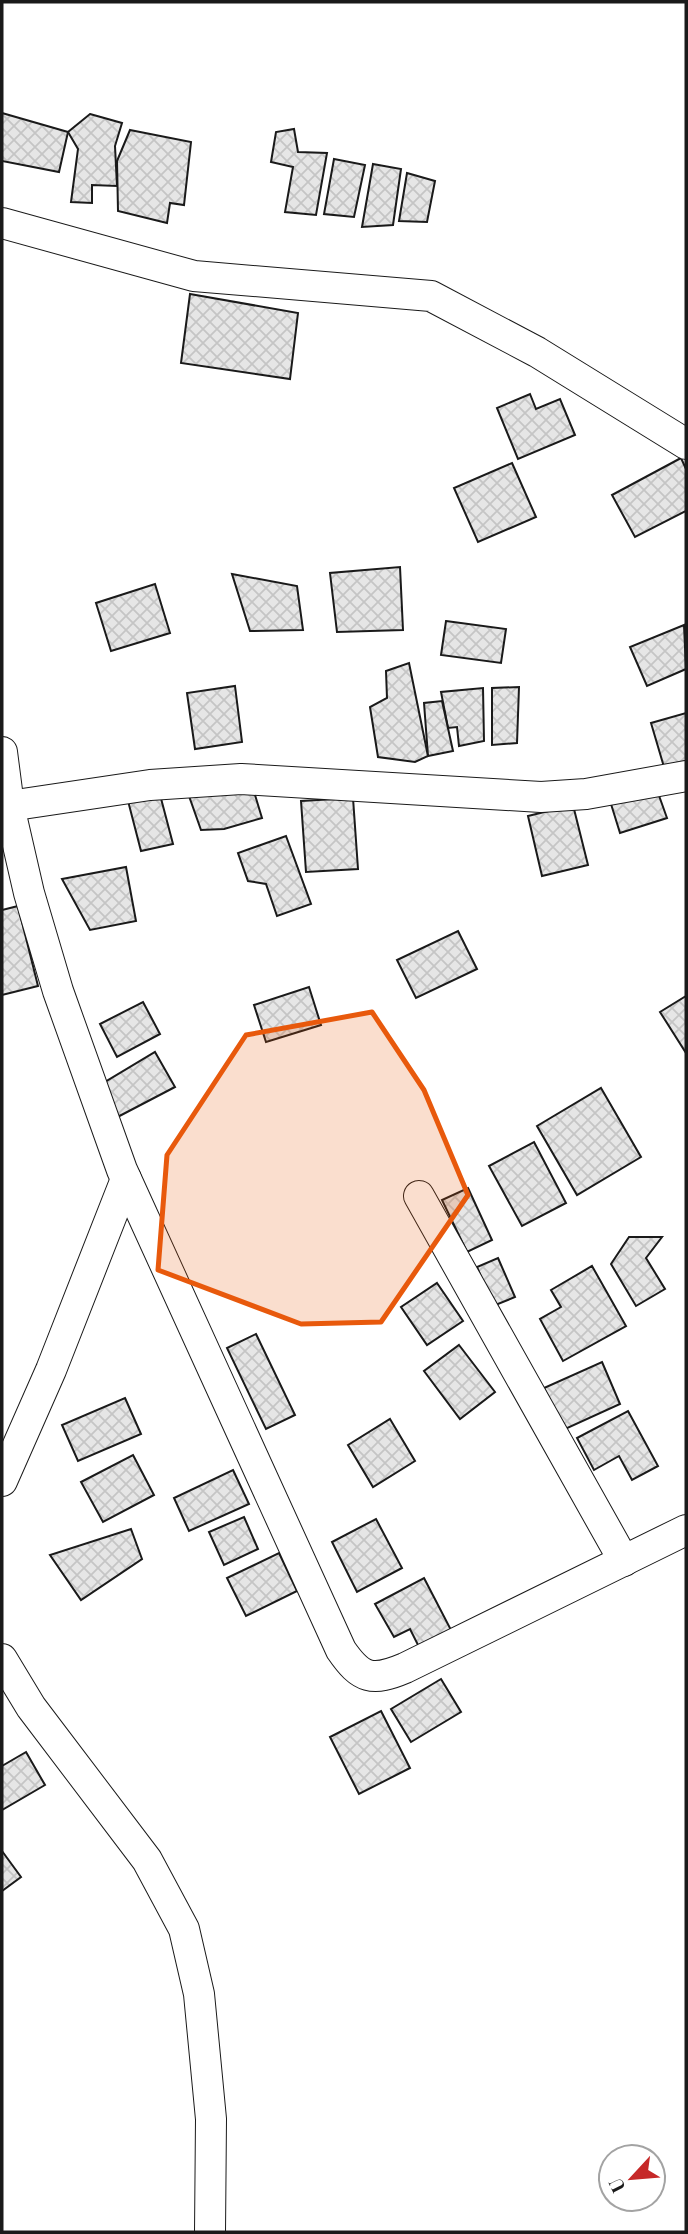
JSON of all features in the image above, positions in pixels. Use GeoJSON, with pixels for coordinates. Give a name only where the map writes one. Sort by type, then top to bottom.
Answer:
{"type":"FeatureCollection","features":[{"type":"Feature","properties":{"kind":"street"},"geometry":{"type":"LineString","coordinates":[[2,223],[194,276],[431,296],[537,352],[686,444]]}},
{"type":"Feature","properties":{"kind":"street"},"geometry":{"type":"LineString","coordinates":[[2,752],[9,806],[29,893],[58,991],[126,1179],[341,1650],[355,1670],[367,1676],[387,1675],[686,1530]]}},
{"type":"Feature","properties":{"kind":"street"},"geometry":{"type":"LineString","coordinates":[[9,806],[150,785],[241,779],[541,797],[586,794],[686,776]]}},
{"type":"Feature","properties":{"kind":"street"},"geometry":{"type":"LineString","coordinates":[[2,1480],[61,1345],[126,1179]]}},
{"type":"Feature","properties":{"kind":"street"},"geometry":{"type":"LineString","coordinates":[[419,1196],[624,1561]]}},
{"type":"Feature","properties":{"kind":"street"},"geometry":{"type":"LineString","coordinates":[[2,1659],[31,1707],[147,1860],[184,1928],[199,1994],[211,2119],[210,2232]]}},
{"type":"Feature","properties":{"kind":"highlighted area"},"geometry":{"type":"Polygon","coordinates":[[[372,1012],[424,1090],[468,1195],[381,1322],[301,1324],[158,1270],[167,1155],[246,1035],[372,1012]]]}},
{"type":"Feature","properties":{"kind":"building"},"geometry":{"type":"Polygon","coordinates":[[[2,113],[68,132],[59,172],[2,161],[2,113]]]}},
{"type":"Feature","properties":{"kind":"building"},"geometry":{"type":"Polygon","coordinates":[[[90,114],[122,123],[115,146],[117,186],[92,185],[92,203],[71,202],[78,149],[68,132],[90,114]]]}},
{"type":"Feature","properties":{"kind":"building"},"geometry":{"type":"Polygon","coordinates":[[[294,129],[298,152],[327,153],[316,215],[285,212],[293,167],[271,162],[276,132],[294,129]]]}},
{"type":"Feature","properties":{"kind":"building"},"geometry":{"type":"Polygon","coordinates":[[[130,130],[191,142],[184,205],[170,203],[167,223],[118,211],[117,161],[130,130]]]}},
{"type":"Feature","properties":{"kind":"building"},"geometry":{"type":"Polygon","coordinates":[[[334,159],[365,165],[354,217],[324,214],[334,159]]]}},
{"type":"Feature","properties":{"kind":"building"},"geometry":{"type":"Polygon","coordinates":[[[373,164],[401,169],[393,225],[362,227],[373,164]]]}},
{"type":"Feature","properties":{"kind":"building"},"geometry":{"type":"Polygon","coordinates":[[[407,173],[435,181],[427,222],[399,221],[407,173]]]}},
{"type":"Feature","properties":{"kind":"building"},"geometry":{"type":"Polygon","coordinates":[[[190,294],[298,313],[290,379],[181,363],[190,294]]]}},
{"type":"Feature","properties":{"kind":"building"},"geometry":{"type":"Polygon","coordinates":[[[530,394],[536,409],[560,399],[575,435],[518,459],[497,408],[530,394]]]}},
{"type":"Feature","properties":{"kind":"building"},"geometry":{"type":"Polygon","coordinates":[[[681,458],[686,469],[686,511],[635,537],[612,495],[681,458]]]}},
{"type":"Feature","properties":{"kind":"building"},"geometry":{"type":"Polygon","coordinates":[[[512,463],[536,517],[478,542],[454,488],[512,463]]]}},
{"type":"Feature","properties":{"kind":"building"},"geometry":{"type":"Polygon","coordinates":[[[400,567],[403,630],[337,632],[330,573],[400,567]]]}},
{"type":"Feature","properties":{"kind":"building"},"geometry":{"type":"Polygon","coordinates":[[[232,574],[297,586],[303,630],[250,631],[232,574]]]}},
{"type":"Feature","properties":{"kind":"building"},"geometry":{"type":"Polygon","coordinates":[[[155,584],[170,633],[111,651],[96,603],[155,584]]]}},
{"type":"Feature","properties":{"kind":"building"},"geometry":{"type":"Polygon","coordinates":[[[446,621],[506,629],[501,663],[441,655],[446,621]]]}},
{"type":"Feature","properties":{"kind":"building"},"geometry":{"type":"Polygon","coordinates":[[[684,625],[686,669],[647,686],[630,647],[684,625]]]}},
{"type":"Feature","properties":{"kind":"building"},"geometry":{"type":"Polygon","coordinates":[[[409,663],[428,756],[415,762],[378,757],[370,707],[387,698],[386,671],[409,663]]]}},
{"type":"Feature","properties":{"kind":"building"},"geometry":{"type":"Polygon","coordinates":[[[235,686],[242,742],[195,749],[187,693],[235,686]]]}},
{"type":"Feature","properties":{"kind":"building"},"geometry":{"type":"Polygon","coordinates":[[[519,687],[517,743],[492,745],[492,688],[519,687]]]}},
{"type":"Feature","properties":{"kind":"building"},"geometry":{"type":"Polygon","coordinates":[[[483,688],[484,741],[459,746],[457,727],[448,728],[441,692],[483,688]]]}},
{"type":"Feature","properties":{"kind":"building"},"geometry":{"type":"Polygon","coordinates":[[[442,701],[453,751],[428,756],[424,703],[442,701]]]}},
{"type":"Feature","properties":{"kind":"building"},"geometry":{"type":"Polygon","coordinates":[[[686,713],[686,761],[664,767],[651,723],[686,713]]]}},
{"type":"Feature","properties":{"kind":"building"},"geometry":{"type":"Polygon","coordinates":[[[252,785],[262,818],[224,829],[201,830],[189,796],[252,785]]]}},
{"type":"Feature","properties":{"kind":"building"},"geometry":{"type":"Polygon","coordinates":[[[158,787],[173,844],[141,851],[127,797],[158,787]]]}},
{"type":"Feature","properties":{"kind":"building"},"geometry":{"type":"Polygon","coordinates":[[[657,790],[667,818],[620,833],[611,804],[657,790]]]}},
{"type":"Feature","properties":{"kind":"building"},"geometry":{"type":"Polygon","coordinates":[[[353,798],[358,869],[306,872],[301,801],[353,798]]]}},
{"type":"Feature","properties":{"kind":"building"},"geometry":{"type":"Polygon","coordinates":[[[573,805],[588,865],[542,876],[528,816],[573,805]]]}},
{"type":"Feature","properties":{"kind":"building"},"geometry":{"type":"Polygon","coordinates":[[[286,836],[311,904],[277,916],[266,884],[248,881],[238,853],[286,836]]]}},
{"type":"Feature","properties":{"kind":"building"},"geometry":{"type":"Polygon","coordinates":[[[126,867],[136,921],[90,930],[62,879],[126,867]]]}},
{"type":"Feature","properties":{"kind":"building"},"geometry":{"type":"Polygon","coordinates":[[[18,906],[38,986],[2,995],[2,910],[18,906]]]}},
{"type":"Feature","properties":{"kind":"building"},"geometry":{"type":"Polygon","coordinates":[[[458,931],[477,969],[416,998],[397,960],[458,931]]]}},
{"type":"Feature","properties":{"kind":"building"},"geometry":{"type":"Polygon","coordinates":[[[309,987],[321,1025],[266,1042],[254,1005],[309,987]]]}},
{"type":"Feature","properties":{"kind":"building"},"geometry":{"type":"Polygon","coordinates":[[[686,996],[686,1053],[660,1012],[686,996]]]}},
{"type":"Feature","properties":{"kind":"building"},"geometry":{"type":"Polygon","coordinates":[[[143,1002],[160,1034],[117,1057],[100,1024],[143,1002]]]}},
{"type":"Feature","properties":{"kind":"building"},"geometry":{"type":"Polygon","coordinates":[[[155,1052],[175,1087],[108,1122],[95,1088],[155,1052]]]}},
{"type":"Feature","properties":{"kind":"building"},"geometry":{"type":"Polygon","coordinates":[[[601,1088],[641,1157],[577,1195],[537,1126],[601,1088]]]}},
{"type":"Feature","properties":{"kind":"building"},"geometry":{"type":"Polygon","coordinates":[[[534,1142],[566,1203],[522,1226],[489,1166],[534,1142]]]}},
{"type":"Feature","properties":{"kind":"building"},"geometry":{"type":"Polygon","coordinates":[[[468,1188],[492,1240],[467,1252],[442,1200],[468,1188]]]}},
{"type":"Feature","properties":{"kind":"building"},"geometry":{"type":"Polygon","coordinates":[[[629,1237],[662,1237],[646,1258],[665,1289],[636,1306],[611,1264],[629,1237]]]}},
{"type":"Feature","properties":{"kind":"building"},"geometry":{"type":"Polygon","coordinates":[[[498,1258],[515,1297],[493,1306],[477,1267],[498,1258]]]}},
{"type":"Feature","properties":{"kind":"building"},"geometry":{"type":"Polygon","coordinates":[[[592,1266],[626,1326],[563,1361],[540,1319],[561,1307],[551,1290],[592,1266]]]}},
{"type":"Feature","properties":{"kind":"building"},"geometry":{"type":"Polygon","coordinates":[[[437,1283],[463,1321],[427,1345],[401,1307],[437,1283]]]}},
{"type":"Feature","properties":{"kind":"building"},"geometry":{"type":"Polygon","coordinates":[[[256,1334],[295,1415],[266,1429],[227,1348],[256,1334]]]}},
{"type":"Feature","properties":{"kind":"building"},"geometry":{"type":"Polygon","coordinates":[[[459,1345],[495,1392],[460,1419],[424,1371],[459,1345]]]}},
{"type":"Feature","properties":{"kind":"building"},"geometry":{"type":"Polygon","coordinates":[[[602,1362],[620,1404],[563,1430],[544,1388],[602,1362]]]}},
{"type":"Feature","properties":{"kind":"building"},"geometry":{"type":"Polygon","coordinates":[[[125,1398],[141,1434],[78,1461],[62,1425],[125,1398]]]}},
{"type":"Feature","properties":{"kind":"building"},"geometry":{"type":"Polygon","coordinates":[[[628,1411],[658,1466],[632,1480],[619,1456],[594,1470],[577,1438],[628,1411]]]}},
{"type":"Feature","properties":{"kind":"building"},"geometry":{"type":"Polygon","coordinates":[[[390,1419],[415,1461],[373,1487],[348,1445],[390,1419]]]}},
{"type":"Feature","properties":{"kind":"building"},"geometry":{"type":"Polygon","coordinates":[[[133,1455],[154,1495],[103,1522],[81,1482],[133,1455]]]}},
{"type":"Feature","properties":{"kind":"building"},"geometry":{"type":"Polygon","coordinates":[[[233,1470],[249,1504],[189,1531],[174,1498],[233,1470]]]}},
{"type":"Feature","properties":{"kind":"building"},"geometry":{"type":"Polygon","coordinates":[[[244,1517],[258,1549],[224,1565],[209,1532],[244,1517]]]}},
{"type":"Feature","properties":{"kind":"building"},"geometry":{"type":"Polygon","coordinates":[[[376,1519],[402,1568],[357,1592],[332,1542],[376,1519]]]}},
{"type":"Feature","properties":{"kind":"building"},"geometry":{"type":"Polygon","coordinates":[[[131,1529],[142,1559],[81,1600],[50,1555],[131,1529]]]}},
{"type":"Feature","properties":{"kind":"building"},"geometry":{"type":"Polygon","coordinates":[[[279,1553],[297,1591],[246,1616],[227,1578],[279,1553]]]}},
{"type":"Feature","properties":{"kind":"building"},"geometry":{"type":"Polygon","coordinates":[[[424,1578],[451,1630],[419,1647],[410,1629],[394,1637],[375,1604],[424,1578]]]}},
{"type":"Feature","properties":{"kind":"building"},"geometry":{"type":"Polygon","coordinates":[[[441,1679],[461,1712],[411,1742],[391,1709],[441,1679]]]}},
{"type":"Feature","properties":{"kind":"building"},"geometry":{"type":"Polygon","coordinates":[[[381,1711],[410,1768],[359,1794],[330,1737],[381,1711]]]}},
{"type":"Feature","properties":{"kind":"building"},"geometry":{"type":"Polygon","coordinates":[[[26,1752],[45,1785],[2,1810],[2,1766],[26,1752]]]}},
{"type":"Feature","properties":{"kind":"building"},"geometry":{"type":"Polygon","coordinates":[[[2,1851],[21,1877],[2,1891],[2,1851]]]}}]}
